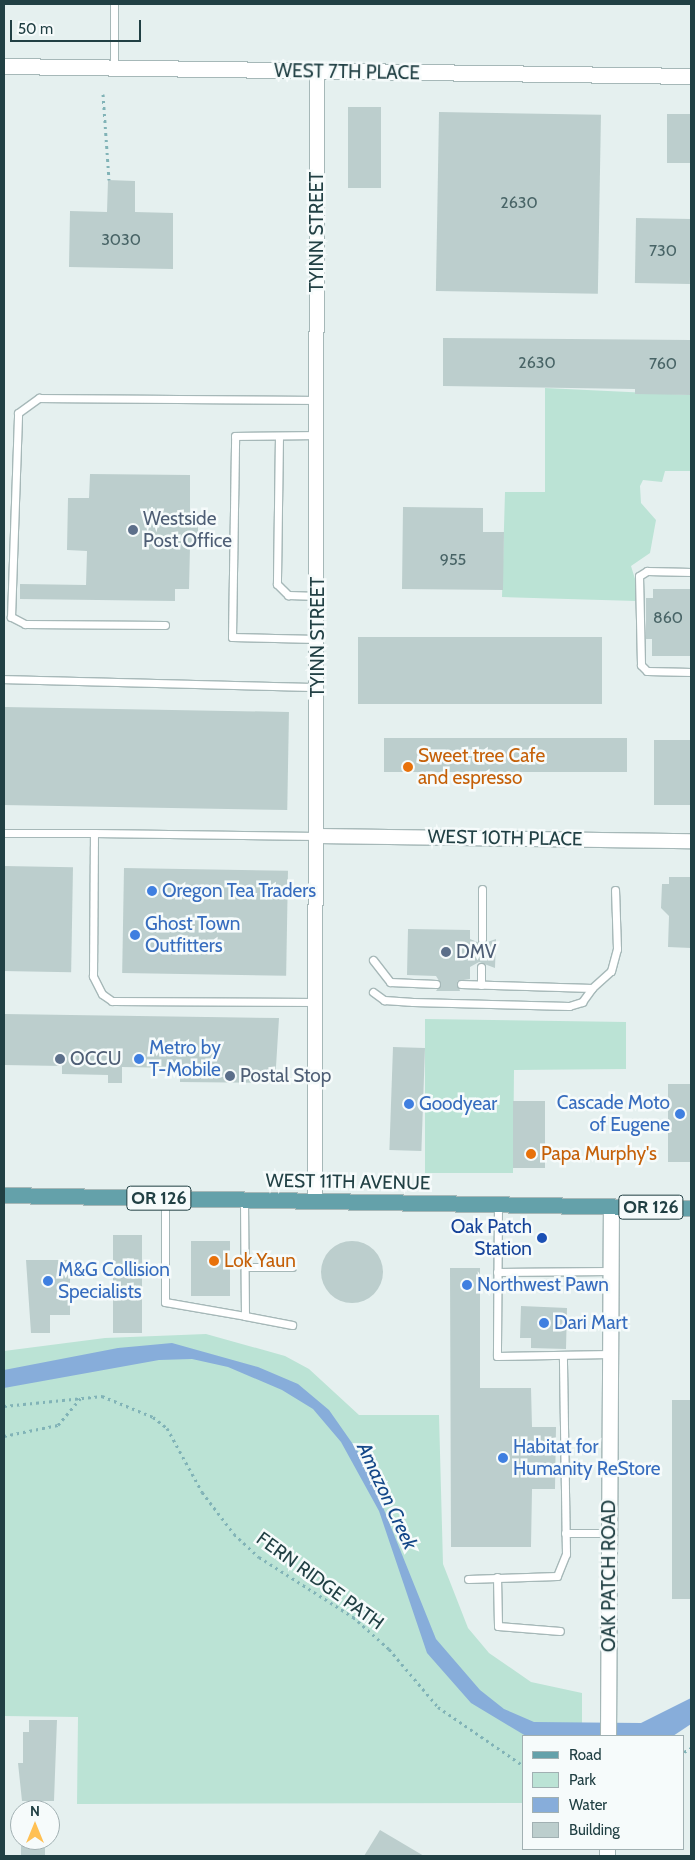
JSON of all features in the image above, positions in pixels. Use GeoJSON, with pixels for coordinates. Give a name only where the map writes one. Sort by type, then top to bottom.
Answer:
{"type":"FeatureCollection","features":[{"type":"Feature","properties":{"kind":"main road","name":"WEST 11TH AVENUE"},"geometry":{"type":"LineString","coordinates":[[4,1195],[691,1208]]}},
{"type":"Feature","properties":{"kind":"street","name":"WEST 7TH PLACE"},"geometry":{"type":"LineString","coordinates":[[4,66],[691,76]]}},
{"type":"Feature","properties":{"kind":"street","name":"TYINN STREET"},"geometry":{"type":"LineString","coordinates":[[315,1202],[318,836],[317,72]]}},
{"type":"Feature","properties":{"kind":"street","name":"WEST 10TH PLACE"},"geometry":{"type":"LineString","coordinates":[[318,836],[691,841]]}},
{"type":"Feature","properties":{"kind":"street","name":"OAK PATCH ROAD"},"geometry":{"type":"LineString","coordinates":[[608,1735],[611,1206]]}},
{"type":"Feature","properties":{"kind":"lane"},"geometry":{"type":"LineString","coordinates":[[114,4],[114,68]]}},
{"type":"Feature","properties":{"kind":"lane"},"geometry":{"type":"LineString","coordinates":[[166,625],[25,624],[11,617],[18,413],[39,398],[318,400]]}},
{"type":"Feature","properties":{"kind":"lane"},"geometry":{"type":"LineString","coordinates":[[318,435],[234,436],[232,637],[318,639]]}},
{"type":"Feature","properties":{"kind":"lane"},"geometry":{"type":"LineString","coordinates":[[279,436],[277,584],[288,595],[318,596]]}},
{"type":"Feature","properties":{"kind":"lane"},"geometry":{"type":"LineString","coordinates":[[691,572],[647,571],[639,576],[641,665],[647,671],[691,672]]}},
{"type":"Feature","properties":{"kind":"lane"},"geometry":{"type":"LineString","coordinates":[[4,679],[318,687]]}},
{"type":"Feature","properties":{"kind":"lane"},"geometry":{"type":"LineString","coordinates":[[4,833],[318,836]]}},
{"type":"Feature","properties":{"kind":"lane"},"geometry":{"type":"LineString","coordinates":[[94,833],[93,976],[102,994],[112,1001],[317,1002]]}},
{"type":"Feature","properties":{"kind":"lane"},"geometry":{"type":"LineString","coordinates":[[482,889],[482,939]]}},
{"type":"Feature","properties":{"kind":"lane"},"geometry":{"type":"LineString","coordinates":[[372,992],[384,1000],[413,1002],[569,1006],[582,1002],[592,988],[611,971],[616,949],[615,890]]}},
{"type":"Feature","properties":{"kind":"lane"},"geometry":{"type":"LineString","coordinates":[[373,960],[390,982],[436,984]]}},
{"type":"Feature","properties":{"kind":"lane"},"geometry":{"type":"LineString","coordinates":[[482,967],[482,985]]}},
{"type":"Feature","properties":{"kind":"lane"},"geometry":{"type":"LineString","coordinates":[[461,984],[592,988]]}},
{"type":"Feature","properties":{"kind":"lane"},"geometry":{"type":"LineString","coordinates":[[166,1198],[166,1302],[292,1325]]}},
{"type":"Feature","properties":{"kind":"lane"},"geometry":{"type":"LineString","coordinates":[[244,1200],[245,1316]]}},
{"type":"Feature","properties":{"kind":"lane"},"geometry":{"type":"LineString","coordinates":[[498,1204],[497,1356],[610,1354]]}},
{"type":"Feature","properties":{"kind":"lane"},"geometry":{"type":"LineString","coordinates":[[245,1267],[292,1267]]}},
{"type":"Feature","properties":{"kind":"lane"},"geometry":{"type":"LineString","coordinates":[[498,1272],[610,1271]]}},
{"type":"Feature","properties":{"kind":"lane"},"geometry":{"type":"LineString","coordinates":[[468,1579],[557,1576],[566,1554],[563,1356]]}},
{"type":"Feature","properties":{"kind":"lane"},"geometry":{"type":"LineString","coordinates":[[566,1533],[609,1533]]}},
{"type":"Feature","properties":{"kind":"lane"},"geometry":{"type":"LineString","coordinates":[[497,1578],[498,1626],[560,1631]]}},
{"type":"Feature","properties":{"kind":"path"},"geometry":{"type":"LineString","coordinates":[[103,94],[109,180]]}},
{"type":"Feature","properties":{"kind":"path"},"geometry":{"type":"LineString","coordinates":[[4,1436],[58,1425],[81,1398]]}},
{"type":"Feature","properties":{"kind":"path","name":"FERN RIDGE PATH"},"geometry":{"type":"LineString","coordinates":[[4,1406],[81,1398],[116,1399],[153,1417],[166,1428],[202,1492],[234,1534],[259,1557],[353,1617],[389,1649],[438,1707],[522,1765]]}},
{"type":"Feature","properties":{"kind":"green space"},"geometry":{"type":"Polygon","coordinates":[[[545,388],[691,395],[691,471],[665,471],[662,482],[643,480],[640,486],[641,503],[656,520],[650,553],[631,566],[640,595],[636,601],[502,597],[505,492],[545,492],[545,388]]]}},
{"type":"Feature","properties":{"kind":"green space"},"geometry":{"type":"Polygon","coordinates":[[[425,1019],[626,1022],[626,1069],[514,1070],[513,1173],[425,1173],[425,1019]]]}},
{"type":"Feature","properties":{"kind":"green space"},"geometry":{"type":"Polygon","coordinates":[[[206,1334],[285,1356],[309,1369],[359,1415],[439,1415],[443,1564],[468,1628],[489,1653],[531,1682],[582,1693],[582,1735],[522,1735],[522,1803],[77,1804],[78,1717],[4,1716],[4,1351],[105,1338],[206,1334]]]}},
{"type":"Feature","properties":{"kind":"water"},"geometry":{"type":"Polygon","coordinates":[[[172,1343],[258,1367],[298,1384],[329,1410],[364,1460],[436,1639],[480,1690],[504,1709],[534,1722],[641,1723],[691,1698],[691,1724],[674,1735],[524,1735],[471,1703],[427,1653],[379,1511],[341,1442],[313,1409],[282,1390],[228,1367],[192,1359],[159,1360],[4,1388],[4,1370],[118,1348],[172,1343]]]}},
{"type":"Feature","properties":{"kind":"building"},"geometry":{"type":"Polygon","coordinates":[[[348,107],[381,107],[381,188],[348,188],[348,107]]]}},
{"type":"Feature","properties":{"kind":"building"},"geometry":{"type":"Polygon","coordinates":[[[439,112],[601,115],[598,294],[436,291],[439,112]]]}},
{"type":"Feature","properties":{"kind":"building"},"geometry":{"type":"Polygon","coordinates":[[[667,114],[691,114],[691,163],[667,163],[667,114]]]}},
{"type":"Feature","properties":{"kind":"building"},"geometry":{"type":"Polygon","coordinates":[[[108,180],[135,181],[135,212],[173,213],[173,269],[69,267],[70,211],[107,212],[108,180]]]}},
{"type":"Feature","properties":{"kind":"building"},"geometry":{"type":"Polygon","coordinates":[[[636,218],[691,219],[690,284],[635,283],[636,218]]]}},
{"type":"Feature","properties":{"kind":"building"},"geometry":{"type":"Polygon","coordinates":[[[443,338],[691,340],[691,395],[635,394],[635,389],[443,386],[443,338]]]}},
{"type":"Feature","properties":{"kind":"building","name":"Westside Post Office"},"geometry":{"type":"Polygon","coordinates":[[[90,474],[190,475],[190,513],[198,514],[198,547],[190,547],[189,589],[175,589],[175,601],[20,599],[20,584],[86,585],[87,551],[67,550],[68,498],[89,498],[90,474]]]}},
{"type":"Feature","properties":{"kind":"building"},"geometry":{"type":"Polygon","coordinates":[[[403,507],[483,508],[483,532],[504,532],[503,590],[402,589],[403,507]]]}},
{"type":"Feature","properties":{"kind":"building"},"geometry":{"type":"Polygon","coordinates":[[[653,589],[691,589],[691,656],[652,656],[652,639],[646,639],[646,598],[653,598],[653,589]]]}},
{"type":"Feature","properties":{"kind":"building"},"geometry":{"type":"Polygon","coordinates":[[[358,637],[602,637],[602,704],[358,704],[358,637]]]}},
{"type":"Feature","properties":{"kind":"building"},"geometry":{"type":"Polygon","coordinates":[[[4,707],[289,712],[287,810],[4,805],[4,707]]]}},
{"type":"Feature","properties":{"kind":"building"},"geometry":{"type":"Polygon","coordinates":[[[384,738],[627,738],[627,772],[384,772],[384,738]]]}},
{"type":"Feature","properties":{"kind":"building"},"geometry":{"type":"Polygon","coordinates":[[[654,740],[691,740],[691,805],[654,805],[654,740]]]}},
{"type":"Feature","properties":{"kind":"building"},"geometry":{"type":"Polygon","coordinates":[[[4,866],[73,867],[71,972],[4,971],[4,866]]]}},
{"type":"Feature","properties":{"kind":"building"},"geometry":{"type":"Polygon","coordinates":[[[124,868],[288,871],[286,976],[122,973],[124,868]]]}},
{"type":"Feature","properties":{"kind":"building"},"geometry":{"type":"Polygon","coordinates":[[[669,877],[691,877],[691,948],[668,947],[669,916],[661,908],[662,884],[669,884],[669,877]]]}},
{"type":"Feature","properties":{"kind":"building"},"geometry":{"type":"Polygon","coordinates":[[[408,929],[470,930],[470,939],[482,944],[496,939],[495,968],[479,962],[470,967],[470,979],[457,981],[460,991],[436,991],[441,984],[436,976],[407,975],[408,929]]]}},
{"type":"Feature","properties":{"kind":"building"},"geometry":{"type":"Polygon","coordinates":[[[4,1014],[279,1018],[275,1083],[180,1082],[180,1068],[122,1067],[122,1083],[108,1083],[108,1075],[62,1074],[62,1066],[4,1065],[4,1014]]]}},
{"type":"Feature","properties":{"kind":"building","name":"Goodyear"},"geometry":{"type":"Polygon","coordinates":[[[393,1047],[425,1048],[421,1151],[389,1150],[393,1047]]]}},
{"type":"Feature","properties":{"kind":"building","name":"Cascade Moto of Eugene"},"geometry":{"type":"Polygon","coordinates":[[[668,1084],[691,1084],[691,1162],[668,1162],[668,1084]]]}},
{"type":"Feature","properties":{"kind":"building"},"geometry":{"type":"Polygon","coordinates":[[[513,1101],[545,1101],[545,1168],[513,1168],[513,1101]]]}},
{"type":"Feature","properties":{"kind":"building"},"geometry":{"type":"Polygon","coordinates":[[[113,1235],[142,1235],[142,1333],[113,1333],[113,1235]]]}},
{"type":"Feature","properties":{"kind":"building","name":"Lok Yaun"},"geometry":{"type":"Polygon","coordinates":[[[191,1241],[230,1241],[230,1296],[191,1296],[191,1241]]]}},
{"type":"Feature","properties":{"kind":"building"},"geometry":{"type":"Polygon","coordinates":[[[346,1241],[358,1241],[374,1250],[381,1260],[383,1272],[381,1284],[374,1294],[358,1303],[346,1303],[335,1298],[326,1289],[321,1278],[321,1266],[326,1255],[335,1246],[346,1241]]]}},
{"type":"Feature","properties":{"kind":"building","name":"M&G Collision Specialists"},"geometry":{"type":"Polygon","coordinates":[[[26,1260],[70,1260],[70,1315],[50,1315],[50,1333],[31,1333],[26,1260]]]}},
{"type":"Feature","properties":{"kind":"building","name":"Habitat for Humanity ReStore"},"geometry":{"type":"Polygon","coordinates":[[[450,1268],[480,1268],[480,1388],[531,1388],[532,1427],[556,1427],[555,1489],[532,1489],[531,1547],[451,1547],[450,1268]]]}},
{"type":"Feature","properties":{"kind":"building","name":"Dari Mart"},"geometry":{"type":"Polygon","coordinates":[[[521,1306],[567,1308],[566,1349],[531,1348],[531,1338],[520,1338],[521,1306]]]}},
{"type":"Feature","properties":{"kind":"building"},"geometry":{"type":"Polygon","coordinates":[[[672,1400],[691,1400],[691,1599],[672,1599],[672,1400]]]}},
{"type":"Feature","properties":{"kind":"building"},"geometry":{"type":"Polygon","coordinates":[[[29,1720],[57,1720],[54,1800],[22,1800],[18,1763],[23,1763],[23,1732],[29,1732],[29,1720]]]}},
{"type":"Feature","properties":{"kind":"building"},"geometry":{"type":"Polygon","coordinates":[[[380,1830],[424,1856],[364,1856],[380,1830]]]}},
{"type":"Feature","properties":{"kind":"building"},"geometry":{"type":"Polygon","coordinates":[[[21,1850],[45,1850],[45,1856],[21,1856],[21,1850]]]}},
{"type":"Feature","properties":{"kind":"place","name":"Westside Post Office"},"geometry":{"type":"Point","coordinates":[133,530]}},
{"type":"Feature","properties":{"kind":"place","name":"Sweet tree Cafe and espresso"},"geometry":{"type":"Point","coordinates":[408,767]}},
{"type":"Feature","properties":{"kind":"place","name":"Oregon Tea Traders"},"geometry":{"type":"Point","coordinates":[152,891]}},
{"type":"Feature","properties":{"kind":"place","name":"Ghost Town Outfitters"},"geometry":{"type":"Point","coordinates":[135,935]}},
{"type":"Feature","properties":{"kind":"place","name":"DMV"},"geometry":{"type":"Point","coordinates":[446,952]}},
{"type":"Feature","properties":{"kind":"place","name":"OCCU"},"geometry":{"type":"Point","coordinates":[60,1059]}},
{"type":"Feature","properties":{"kind":"place","name":"Metro by T-Mobile"},"geometry":{"type":"Point","coordinates":[139,1059]}},
{"type":"Feature","properties":{"kind":"place","name":"Postal Stop"},"geometry":{"type":"Point","coordinates":[230,1076]}},
{"type":"Feature","properties":{"kind":"place","name":"Goodyear"},"geometry":{"type":"Point","coordinates":[409,1104]}},
{"type":"Feature","properties":{"kind":"place","name":"Cascade Moto of Eugene"},"geometry":{"type":"Point","coordinates":[680,1114]}},
{"type":"Feature","properties":{"kind":"place","name":"Papa Murphy's"},"geometry":{"type":"Point","coordinates":[531,1154]}},
{"type":"Feature","properties":{"kind":"place","name":"Oak Patch Station"},"geometry":{"type":"Point","coordinates":[542,1238]}},
{"type":"Feature","properties":{"kind":"place","name":"Lok Yaun"},"geometry":{"type":"Point","coordinates":[214,1261]}},
{"type":"Feature","properties":{"kind":"place","name":"M&G Collision Specialists"},"geometry":{"type":"Point","coordinates":[48,1281]}},
{"type":"Feature","properties":{"kind":"place","name":"Northwest Pawn"},"geometry":{"type":"Point","coordinates":[467,1285]}},
{"type":"Feature","properties":{"kind":"place","name":"Dari Mart"},"geometry":{"type":"Point","coordinates":[544,1323]}},
{"type":"Feature","properties":{"kind":"place","name":"Habitat for Humanity ReStore"},"geometry":{"type":"Point","coordinates":[503,1458]}},
{"type":"Feature","properties":{"kind":"water label","name":"Amazon Creek"},"geometry":{"type":"Point","coordinates":[387,1496]}}]}
